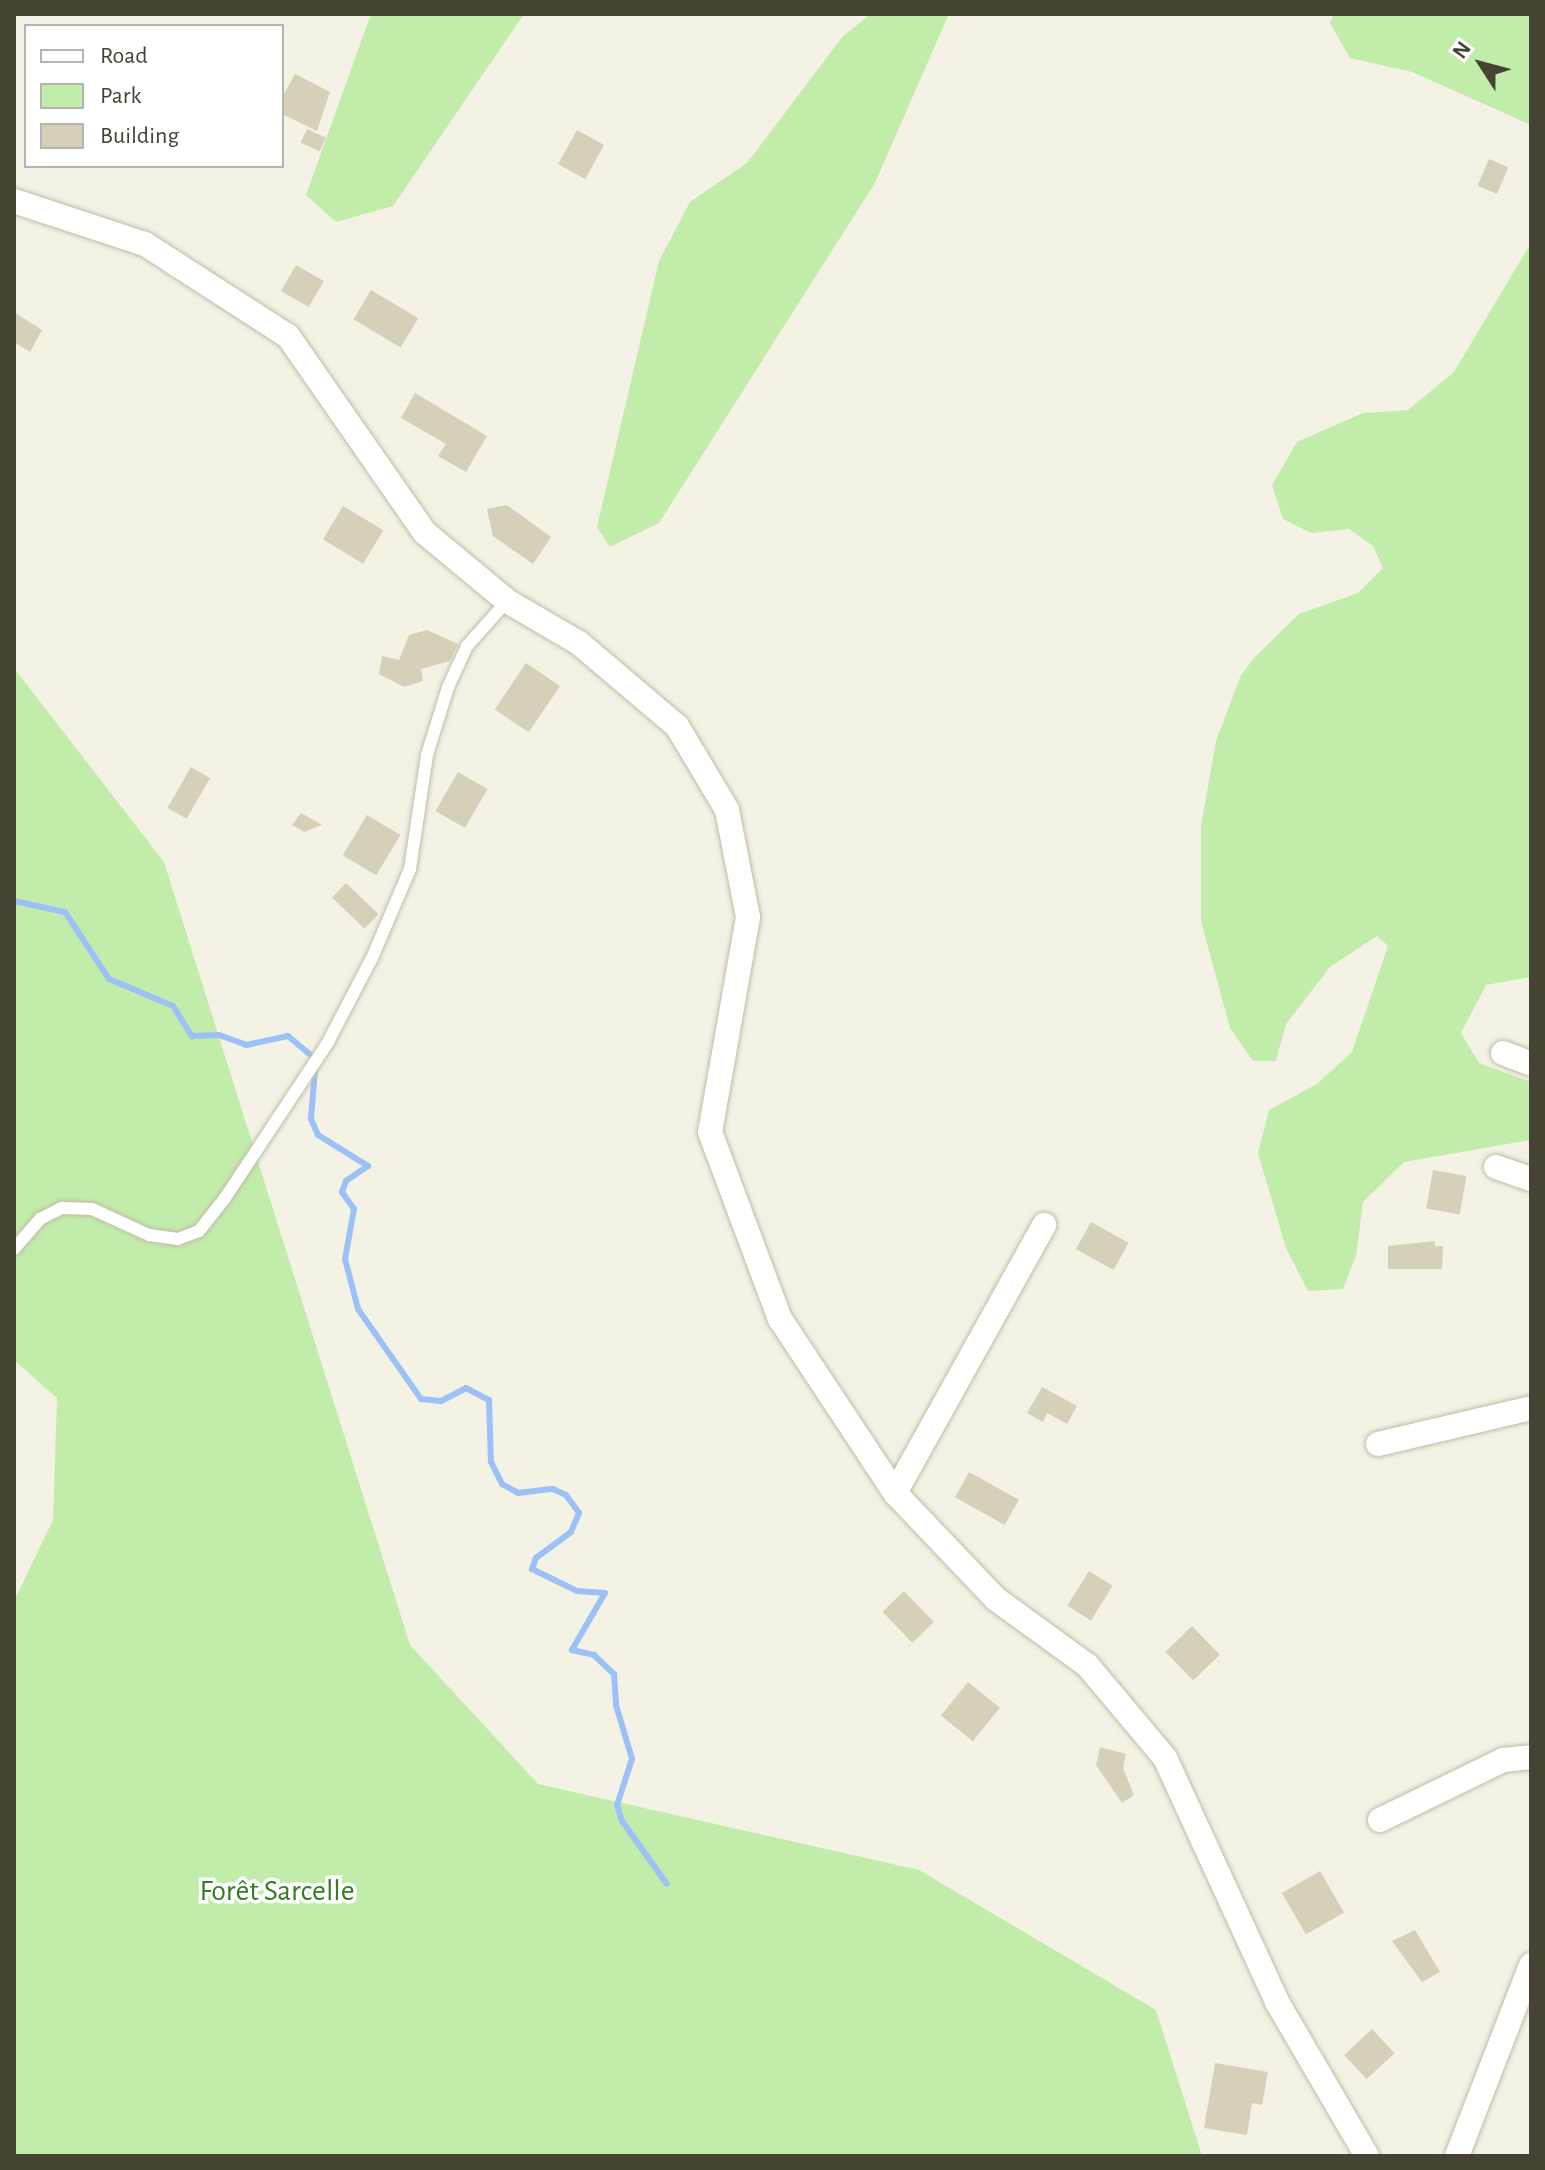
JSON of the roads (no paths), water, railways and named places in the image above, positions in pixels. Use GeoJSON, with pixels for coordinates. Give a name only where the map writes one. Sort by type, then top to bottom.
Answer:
{"type":"FeatureCollection","features":[{"type":"Feature","properties":{"kind":"street"},"geometry":{"type":"LineString","coordinates":[[14,201],[145,244],[288,336],[424,532],[507,601],[579,643],[677,726],[727,810],[748,917],[710,1132],[780,1319],[895,1493],[996,1599],[1087,1665],[1165,1758],[1277,2002],[1367,2156]]}},
{"type":"Feature","properties":{"kind":"street"},"geometry":{"type":"LineString","coordinates":[[1503,1053],[1531,1064]]}},
{"type":"Feature","properties":{"kind":"street"},"geometry":{"type":"LineString","coordinates":[[1496,1167],[1531,1179]]}},
{"type":"Feature","properties":{"kind":"street"},"geometry":{"type":"LineString","coordinates":[[895,1493],[1044,1225]]}},
{"type":"Feature","properties":{"kind":"street"},"geometry":{"type":"LineString","coordinates":[[1378,1444],[1531,1408]]}},
{"type":"Feature","properties":{"kind":"street"},"geometry":{"type":"LineString","coordinates":[[1380,1820],[1503,1760],[1531,1757]]}},
{"type":"Feature","properties":{"kind":"street"},"geometry":{"type":"LineString","coordinates":[[1457,2156],[1531,1965]]}},
{"type":"Feature","properties":{"kind":"lane"},"geometry":{"type":"LineString","coordinates":[[14,1249],[40,1219],[62,1208],[92,1209],[149,1235],[178,1239],[199,1231],[225,1198],[327,1044],[372,958],[410,869],[427,755],[448,687],[467,646],[507,601]]}},
{"type":"Feature","properties":{"kind":"waterway"},"geometry":{"type":"LineString","coordinates":[[14,901],[65,912],[109,979],[173,1006],[192,1036],[219,1035],[246,1045],[288,1036],[312,1056]]}},
{"type":"Feature","properties":{"kind":"waterway"},"geometry":{"type":"LineString","coordinates":[[315,1069],[311,1119],[318,1135],[368,1166],[346,1181],[342,1192],[354,1209],[345,1259],[358,1309],[421,1399],[441,1401],[466,1388],[489,1400],[491,1462],[502,1484],[518,1493],[553,1489],[566,1495],[579,1513],[571,1532],[536,1558],[532,1569],[577,1591],[605,1593],[572,1650],[594,1655],[614,1674],[616,1705],[632,1759],[617,1805],[622,1821],[667,1884]]}},
{"type":"Feature","properties":{"kind":"park label","name":"Forêt Sarcelle"},"geometry":{"type":"Point","coordinates":[277,1891]}}]}
